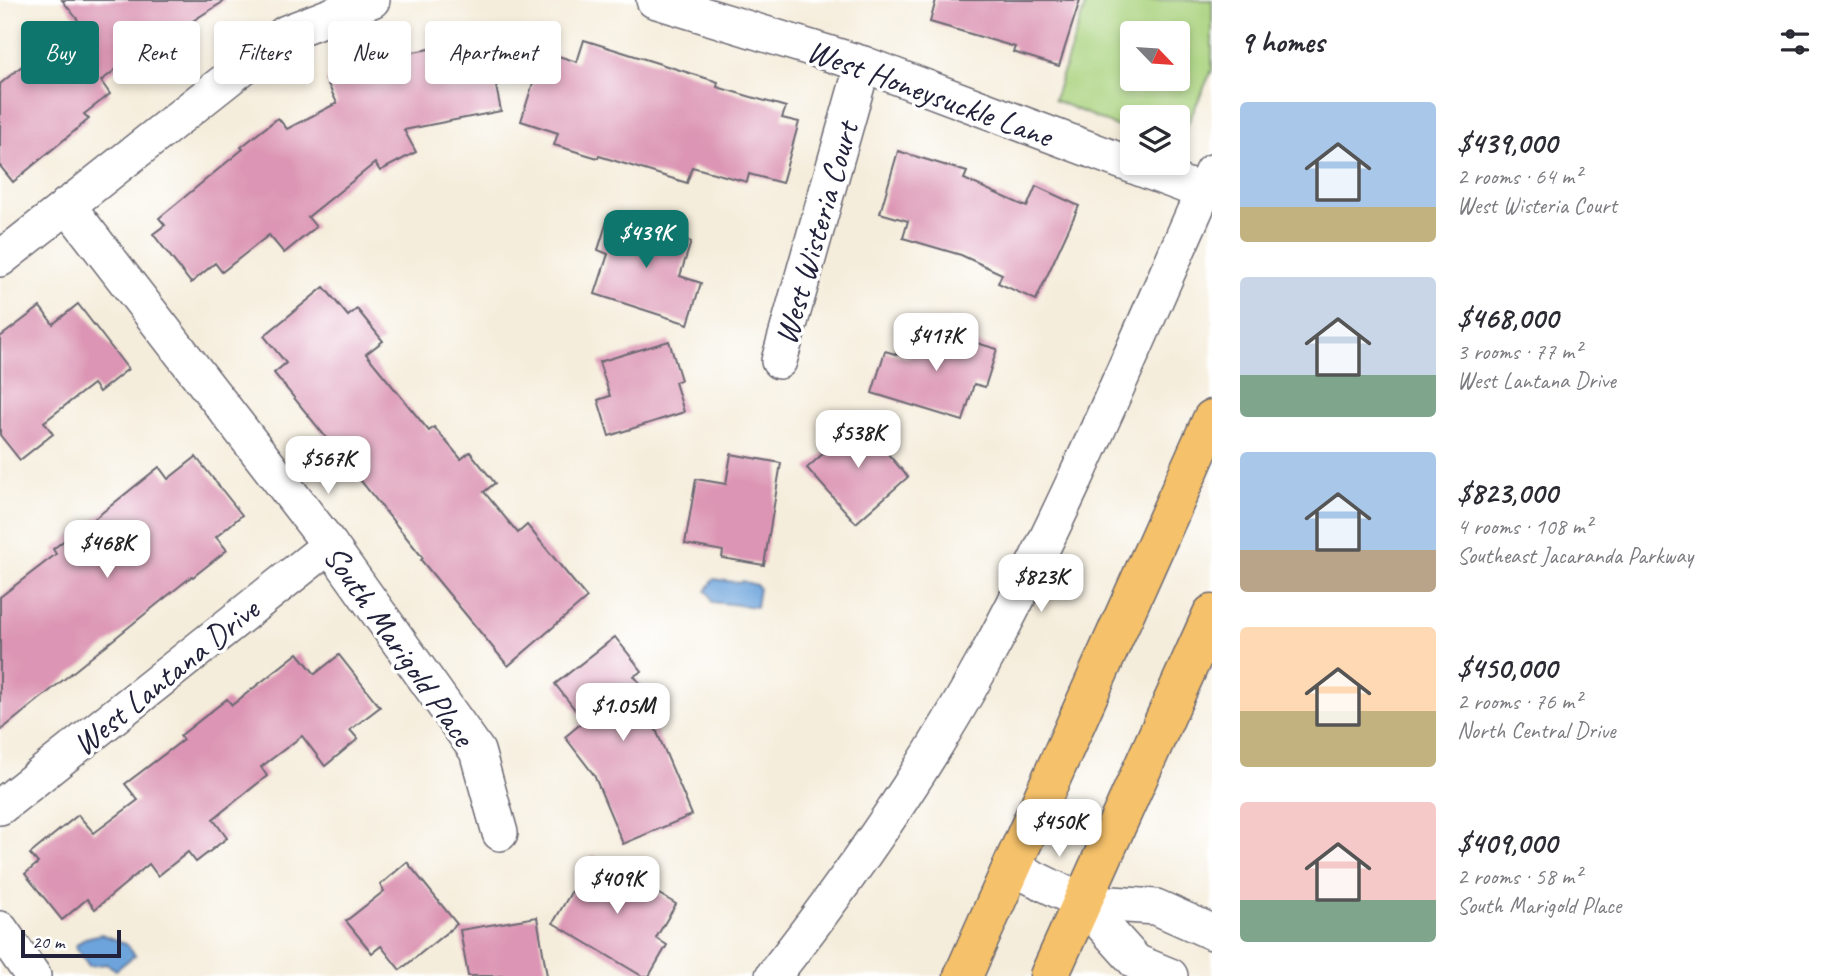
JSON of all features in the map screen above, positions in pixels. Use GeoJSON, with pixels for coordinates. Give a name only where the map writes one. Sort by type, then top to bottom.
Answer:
{"type":"FeatureCollection","features":[{"type":"Feature","properties":{"kind":"main road"},"geometry":{"type":"LineString","coordinates":[[963,976],[1212,419]]}},
{"type":"Feature","properties":{"kind":"main road"},"geometry":{"type":"LineString","coordinates":[[1049,976],[1212,614]]}},
{"type":"Feature","properties":{"kind":"street"},"geometry":{"type":"LineString","coordinates":[[0,259],[286,33],[372,0]]}},
{"type":"Feature","properties":{"kind":"street","name":"West Honeysuckle Lane"},"geometry":{"type":"LineString","coordinates":[[654,0],[863,64],[1208,182]]}},
{"type":"Feature","properties":{"kind":"street","name":"West Wisteria Court"},"geometry":{"type":"LineString","coordinates":[[779,361],[863,64]]}},
{"type":"Feature","properties":{"kind":"street"},"geometry":{"type":"LineString","coordinates":[[773,976],[882,829],[982,666],[1048,539],[1208,182]]}},
{"type":"Feature","properties":{"kind":"street","name":"South Marigold Place"},"geometry":{"type":"LineString","coordinates":[[67,205],[330,545],[477,751],[500,833]]}},
{"type":"Feature","properties":{"kind":"street","name":"West Lantana Drive"},"geometry":{"type":"LineString","coordinates":[[0,807],[330,545]]}},
{"type":"Feature","properties":{"kind":"street"},"geometry":{"type":"LineString","coordinates":[[1011,867],[1082,902],[1136,962],[1170,976]]}},
{"type":"Feature","properties":{"kind":"street"},"geometry":{"type":"LineString","coordinates":[[1082,902],[1156,907],[1212,932]]}},
{"type":"Feature","properties":{"kind":"street"},"geometry":{"type":"LineString","coordinates":[[0,929],[33,976]]}},
{"type":"Feature","properties":{"kind":"green space"},"geometry":{"type":"Polygon","coordinates":[[[1087,0],[1212,0],[1212,70],[1190,119],[1190,105],[1120,105],[1120,128],[1054,100],[1087,0]]]}},
{"type":"Feature","properties":{"kind":"water"},"geometry":{"type":"Polygon","coordinates":[[[714,579],[756,585],[759,588],[756,607],[712,602],[706,591],[714,579]]]}},
{"type":"Feature","properties":{"kind":"water"},"geometry":{"type":"Polygon","coordinates":[[[101,934],[125,943],[135,955],[116,970],[107,964],[89,966],[75,946],[85,938],[101,934]]]}},
{"type":"Feature","properties":{"kind":"building"},"geometry":{"type":"Polygon","coordinates":[[[62,0],[226,0],[193,21],[113,21],[113,72],[101,81],[110,94],[84,114],[89,119],[13,182],[0,166],[0,84],[21,67],[21,84],[99,84],[99,21],[78,20],[62,0]]]}},
{"type":"Feature","properties":{"kind":"building"},"geometry":{"type":"Polygon","coordinates":[[[936,0],[1080,0],[1059,66],[1013,52],[1015,47],[930,22],[936,0]]]}},
{"type":"Feature","properties":{"kind":"building"},"geometry":{"type":"Polygon","coordinates":[[[584,40],[718,82],[717,87],[786,107],[782,118],[799,122],[782,183],[749,174],[747,182],[692,167],[687,183],[554,145],[558,133],[521,121],[533,84],[561,84],[561,57],[577,62],[584,40]]]}},
{"type":"Feature","properties":{"kind":"building"},"geometry":{"type":"Polygon","coordinates":[[[425,50],[425,84],[496,84],[501,111],[404,130],[416,152],[380,171],[375,163],[308,217],[316,227],[284,253],[269,235],[222,272],[215,263],[191,283],[153,234],[165,225],[159,218],[278,118],[287,129],[337,103],[326,80],[328,79],[328,84],[411,84],[411,52],[425,50]]]}},
{"type":"Feature","properties":{"kind":"building"},"geometry":{"type":"Polygon","coordinates":[[[898,151],[967,172],[964,179],[1027,207],[1036,186],[1079,206],[1036,300],[998,283],[1002,274],[961,255],[903,238],[908,221],[880,213],[898,151]]]}},
{"type":"Feature","properties":{"kind":"building"},"geometry":{"type":"Polygon","coordinates":[[[609,215],[691,242],[680,276],[701,283],[688,324],[595,294],[608,254],[598,250],[609,215]]]}},
{"type":"Feature","properties":{"kind":"building"},"geometry":{"type":"Polygon","coordinates":[[[324,287],[348,316],[357,309],[383,341],[366,354],[429,431],[434,427],[461,459],[470,452],[495,483],[484,492],[518,533],[527,525],[587,598],[508,666],[274,373],[286,363],[264,336],[324,287]]]}},
{"type":"Feature","properties":{"kind":"building"},"geometry":{"type":"Polygon","coordinates":[[[78,304],[128,369],[99,392],[93,384],[44,422],[53,434],[20,460],[0,435],[0,337],[40,307],[53,324],[78,304]]]}},
{"type":"Feature","properties":{"kind":"building"},"geometry":{"type":"Polygon","coordinates":[[[919,326],[997,349],[985,387],[974,384],[963,421],[872,393],[885,351],[909,358],[919,326]]]}},
{"type":"Feature","properties":{"kind":"building"},"geometry":{"type":"Polygon","coordinates":[[[669,341],[681,380],[675,382],[684,412],[609,436],[598,400],[610,396],[599,362],[669,341]]]}},
{"type":"Feature","properties":{"kind":"building"},"geometry":{"type":"Polygon","coordinates":[[[865,416],[885,439],[880,445],[908,477],[856,523],[807,468],[865,416]]]}},
{"type":"Feature","properties":{"kind":"building"},"geometry":{"type":"Polygon","coordinates":[[[731,454],[781,463],[764,565],[722,558],[723,551],[685,544],[696,479],[726,484],[731,454]]]}},
{"type":"Feature","properties":{"kind":"building"},"geometry":{"type":"Polygon","coordinates":[[[196,457],[242,515],[216,537],[227,550],[0,731],[0,597],[56,554],[53,549],[159,467],[168,479],[196,457]]]}},
{"type":"Feature","properties":{"kind":"building"},"geometry":{"type":"Polygon","coordinates":[[[615,637],[642,671],[634,676],[657,704],[648,711],[692,815],[623,844],[594,775],[565,737],[584,721],[555,684],[615,637]]]}},
{"type":"Feature","properties":{"kind":"building"},"geometry":{"type":"Polygon","coordinates":[[[298,653],[315,674],[339,655],[380,707],[350,730],[358,739],[325,766],[302,736],[261,767],[267,776],[213,819],[227,838],[196,862],[188,852],[158,876],[149,864],[95,909],[87,899],[62,920],[25,874],[38,863],[30,854],[78,815],[94,833],[138,800],[125,784],[183,740],[180,736],[227,699],[232,705],[298,653]]]}},
{"type":"Feature","properties":{"kind":"building"},"geometry":{"type":"Polygon","coordinates":[[[593,855],[676,904],[656,938],[667,945],[649,976],[642,976],[553,923],[593,855]]]}},
{"type":"Feature","properties":{"kind":"building"},"geometry":{"type":"Polygon","coordinates":[[[407,862],[457,924],[400,970],[381,946],[372,953],[346,921],[384,891],[380,885],[407,862]]]}},
{"type":"Feature","properties":{"kind":"building"},"geometry":{"type":"Polygon","coordinates":[[[537,917],[547,976],[468,976],[460,930],[537,917]]]}}]}
